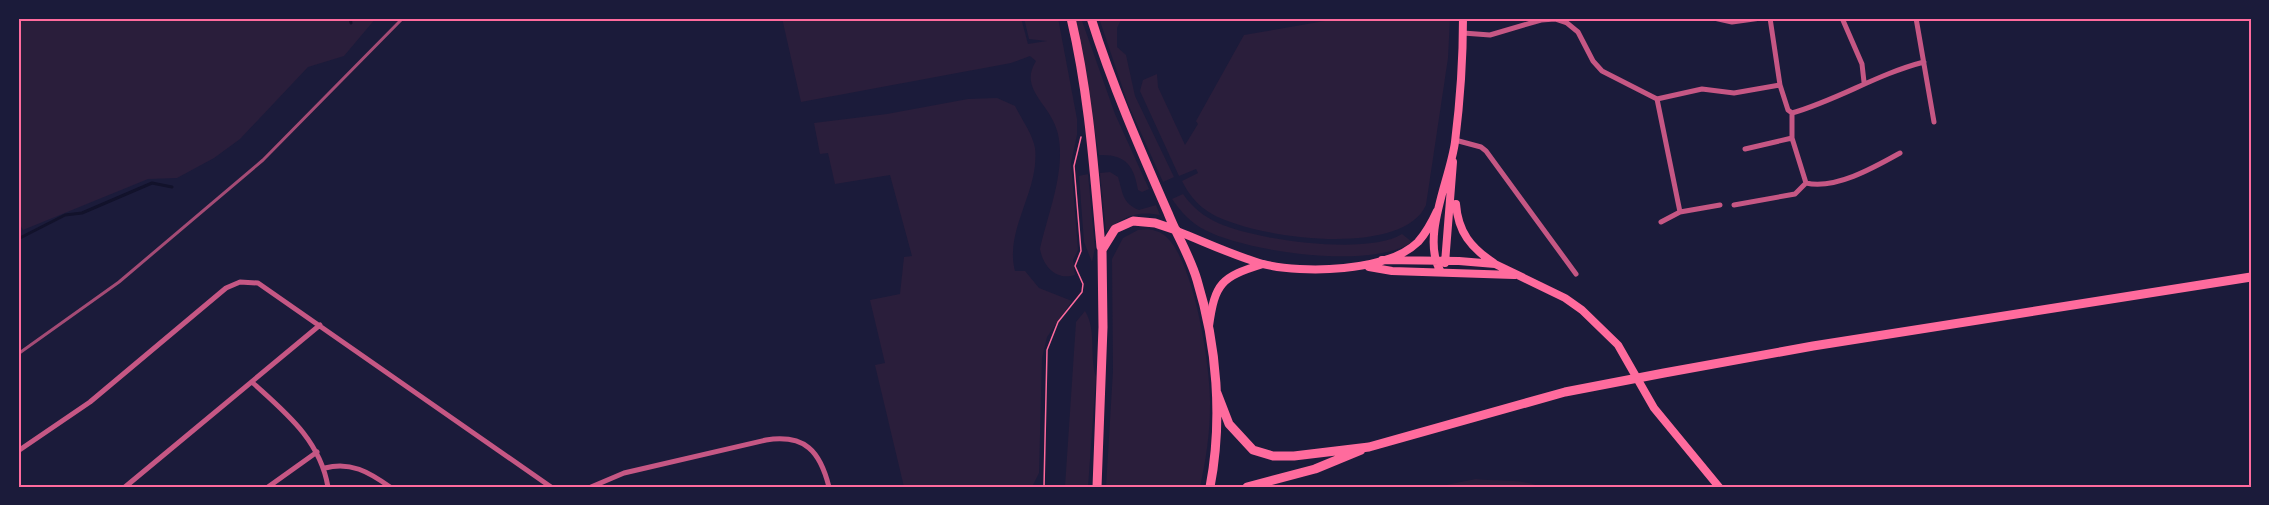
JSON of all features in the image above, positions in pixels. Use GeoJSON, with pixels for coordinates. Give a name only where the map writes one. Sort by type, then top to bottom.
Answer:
{"type":"FeatureCollection","features":[{"type":"Feature","properties":{"kind":"highway"},"geometry":{"type":"LineString","coordinates":[[1071,18],[1084,84],[1095,168],[1101,250],[1102,360],[1097,486]]}},
{"type":"Feature","properties":{"kind":"highway"},"geometry":{"type":"LineString","coordinates":[[1091,18],[1115,90],[1198,281],[1209,332],[1217,393],[1215,451],[1209,487]]}},
{"type":"Feature","properties":{"kind":"highway"},"geometry":{"type":"LineString","coordinates":[[1101,250],[1115,229],[1133,221],[1155,223],[1177,231]]}},
{"type":"Feature","properties":{"kind":"highway"},"geometry":{"type":"LineString","coordinates":[[1217,393],[1229,424],[1253,450],[1273,456],[1294,456],[1369,447],[1565,392],[1653,375],[1813,346],[2251,277]]}},
{"type":"Feature","properties":{"kind":"highway"},"geometry":{"type":"LineString","coordinates":[[1247,487],[1280,480],[1344,459],[1369,447]]}},
{"type":"Feature","properties":{"kind":"highway"},"geometry":{"type":"LineString","coordinates":[[1265,487],[1280,480]]}},
{"type":"Feature","properties":{"kind":"main road"},"geometry":{"type":"LineString","coordinates":[[1441,272],[1434,261],[1437,211],[1455,140],[1463,18]]}},
{"type":"Feature","properties":{"kind":"main road"},"geometry":{"type":"LineString","coordinates":[[1441,272],[1447,260],[1453,150]]}},
{"type":"Feature","properties":{"kind":"main road"},"geometry":{"type":"LineString","coordinates":[[1453,179],[1457,216],[1473,248],[1495,264],[1565,298],[1582,310],[1618,345],[1654,408],[1719,487]]}},
{"type":"Feature","properties":{"kind":"main road"},"geometry":{"type":"LineString","coordinates":[[1367,267],[1402,254],[1417,243],[1437,211]]}},
{"type":"Feature","properties":{"kind":"main road"},"geometry":{"type":"LineString","coordinates":[[1177,231],[1263,264],[1325,269],[1367,267],[1392,271],[1518,275]]}},
{"type":"Feature","properties":{"kind":"main road"},"geometry":{"type":"LineString","coordinates":[[1382,260],[1447,260],[1495,264]]}},
{"type":"Feature","properties":{"kind":"main road"},"geometry":{"type":"LineString","coordinates":[[1209,332],[1213,302],[1222,281],[1233,273],[1263,264]]}},
{"type":"Feature","properties":{"kind":"street"},"geometry":{"type":"LineString","coordinates":[[1714,18],[1732,22],[1761,18]]}},
{"type":"Feature","properties":{"kind":"street"},"geometry":{"type":"LineString","coordinates":[[1770,18],[1780,85],[1788,110],[1792,113],[1792,138],[1806,183]]}},
{"type":"Feature","properties":{"kind":"street"},"geometry":{"type":"LineString","coordinates":[[1842,18],[1862,64],[1864,82]]}},
{"type":"Feature","properties":{"kind":"street"},"geometry":{"type":"LineString","coordinates":[[1916,18],[1934,122]]}},
{"type":"Feature","properties":{"kind":"street"},"geometry":{"type":"LineString","coordinates":[[1463,33],[1494,34],[1541,20],[1555,19],[1567,23],[1578,32],[1593,61],[1602,71],[1657,99],[1702,89],[1734,93],[1780,85]]}},
{"type":"Feature","properties":{"kind":"street"},"geometry":{"type":"LineString","coordinates":[[1792,113],[1818,106],[1864,82],[1896,69],[1924,62]]}},
{"type":"Feature","properties":{"kind":"street"},"geometry":{"type":"LineString","coordinates":[[1657,99],[1680,212]]}},
{"type":"Feature","properties":{"kind":"street"},"geometry":{"type":"LineString","coordinates":[[1745,149],[1792,138]]}},
{"type":"Feature","properties":{"kind":"street"},"geometry":{"type":"LineString","coordinates":[[1455,140],[1481,147],[1486,151],[1576,274]]}},
{"type":"Feature","properties":{"kind":"street"},"geometry":{"type":"LineString","coordinates":[[1806,183],[1816,185],[1867,172],[1900,153]]}},
{"type":"Feature","properties":{"kind":"street"},"geometry":{"type":"LineString","coordinates":[[1734,205],[1795,194],[1806,183]]}},
{"type":"Feature","properties":{"kind":"street"},"geometry":{"type":"LineString","coordinates":[[1661,222],[1680,212],[1720,205]]}},
{"type":"Feature","properties":{"kind":"street"},"geometry":{"type":"LineString","coordinates":[[18,451],[90,402],[232,285],[247,281],[258,283],[320,325],[551,487]]}},
{"type":"Feature","properties":{"kind":"street"},"geometry":{"type":"LineString","coordinates":[[125,487],[320,325]]}},
{"type":"Feature","properties":{"kind":"street"},"geometry":{"type":"LineString","coordinates":[[252,383],[296,422],[325,468],[328,487]]}},
{"type":"Feature","properties":{"kind":"street"},"geometry":{"type":"LineString","coordinates":[[591,487],[624,473],[776,438],[787,438],[810,448],[824,466],[829,487]]}},
{"type":"Feature","properties":{"kind":"street"},"geometry":{"type":"LineString","coordinates":[[267,487],[317,452]]}},
{"type":"Feature","properties":{"kind":"street"},"geometry":{"type":"LineString","coordinates":[[325,468],[349,465],[369,473],[390,487]]}},
{"type":"Feature","properties":{"kind":"path"},"geometry":{"type":"LineString","coordinates":[[1044,487],[1048,342],[1058,322],[1082,292],[1083,284],[1075,266],[1081,251],[1074,161],[1081,136]]}},
{"type":"Feature","properties":{"kind":"shaded area"},"geometry":{"type":"Polygon","coordinates":[[[18,18],[376,18],[344,56],[308,67],[240,139],[214,158],[177,178],[148,179],[23,230],[18,221],[18,18]]]}},
{"type":"Feature","properties":{"kind":"shaded area"},"geometry":{"type":"Polygon","coordinates":[[[782,18],[1021,18],[1028,44],[1047,41],[1029,39],[1024,18],[1058,18],[1077,119],[1077,135],[1071,163],[1078,250],[1073,260],[1075,275],[1062,276],[1051,271],[1040,249],[1058,177],[1060,148],[1054,123],[1033,89],[1031,71],[1036,61],[1030,56],[1011,63],[801,102],[782,18]]]}},
{"type":"Feature","properties":{"kind":"shaded area"},"geometry":{"type":"Polygon","coordinates":[[[1075,18],[1081,18],[1115,114],[1149,189],[1142,192],[1138,190],[1134,174],[1127,163],[1116,157],[1099,155],[1075,18]]]}},
{"type":"Feature","properties":{"kind":"shaded area"},"geometry":{"type":"Polygon","coordinates":[[[1099,18],[1122,18],[1117,28],[1117,47],[1126,55],[1135,96],[1174,177],[1163,182],[1128,104],[1099,18]]]}},
{"type":"Feature","properties":{"kind":"shaded area"},"geometry":{"type":"Polygon","coordinates":[[[1342,18],[1450,18],[1448,58],[1426,205],[1412,222],[1388,233],[1359,238],[1326,239],[1260,230],[1232,223],[1207,211],[1194,200],[1182,181],[1198,173],[1196,169],[1179,176],[1140,91],[1143,80],[1157,74],[1158,87],[1185,145],[1244,35],[1342,18]]]}},
{"type":"Feature","properties":{"kind":"shaded area"},"geometry":{"type":"Polygon","coordinates":[[[997,98],[1015,106],[1035,148],[1032,179],[1014,240],[1015,271],[1025,271],[1039,288],[1072,301],[1047,337],[1042,358],[1039,473],[1032,487],[904,487],[875,365],[885,363],[870,300],[900,294],[904,257],[912,256],[890,175],[835,184],[828,153],[820,154],[814,123],[887,114],[968,99],[997,98]]]}},
{"type":"Feature","properties":{"kind":"shaded area"},"geometry":{"type":"Polygon","coordinates":[[[1110,172],[1118,177],[1124,197],[1129,204],[1139,210],[1156,205],[1160,215],[1144,213],[1130,216],[1106,232],[1100,173],[1110,172]]]}},
{"type":"Feature","properties":{"kind":"shaded area"},"geometry":{"type":"Polygon","coordinates":[[[1088,174],[1095,248],[1092,262],[1084,242],[1079,176],[1088,174]]]}},
{"type":"Feature","properties":{"kind":"shaded area"},"geometry":{"type":"Polygon","coordinates":[[[1183,194],[1194,207],[1218,223],[1257,235],[1338,245],[1386,241],[1402,234],[1412,242],[1393,250],[1369,255],[1340,256],[1309,255],[1249,245],[1224,238],[1195,224],[1172,199],[1183,194]]]}},
{"type":"Feature","properties":{"kind":"shaded area"},"geometry":{"type":"Polygon","coordinates":[[[1138,230],[1158,232],[1175,247],[1184,266],[1199,315],[1210,388],[1207,446],[1200,487],[1106,487],[1113,371],[1112,259],[1123,238],[1138,230]]]}},
{"type":"Feature","properties":{"kind":"shaded area"},"geometry":{"type":"Polygon","coordinates":[[[1085,311],[1091,326],[1096,377],[1088,487],[1065,487],[1076,322],[1085,311]]]}},
{"type":"Feature","properties":{"kind":"shaded area"},"geometry":{"type":"Polygon","coordinates":[[[1476,479],[1517,481],[1541,487],[1436,487],[1476,479]]]}},
{"type":"Feature","properties":{"kind":"waterway"},"geometry":{"type":"LineString","coordinates":[[350,18],[351,23]]}},
{"type":"Feature","properties":{"kind":"waterway"},"geometry":{"type":"LineString","coordinates":[[18,239],[65,215],[82,213],[152,183],[172,187]]}},
{"type":"Feature","properties":{"kind":"railway"},"geometry":{"type":"LineString","coordinates":[[18,354],[119,282],[263,160],[403,18]]}}]}
